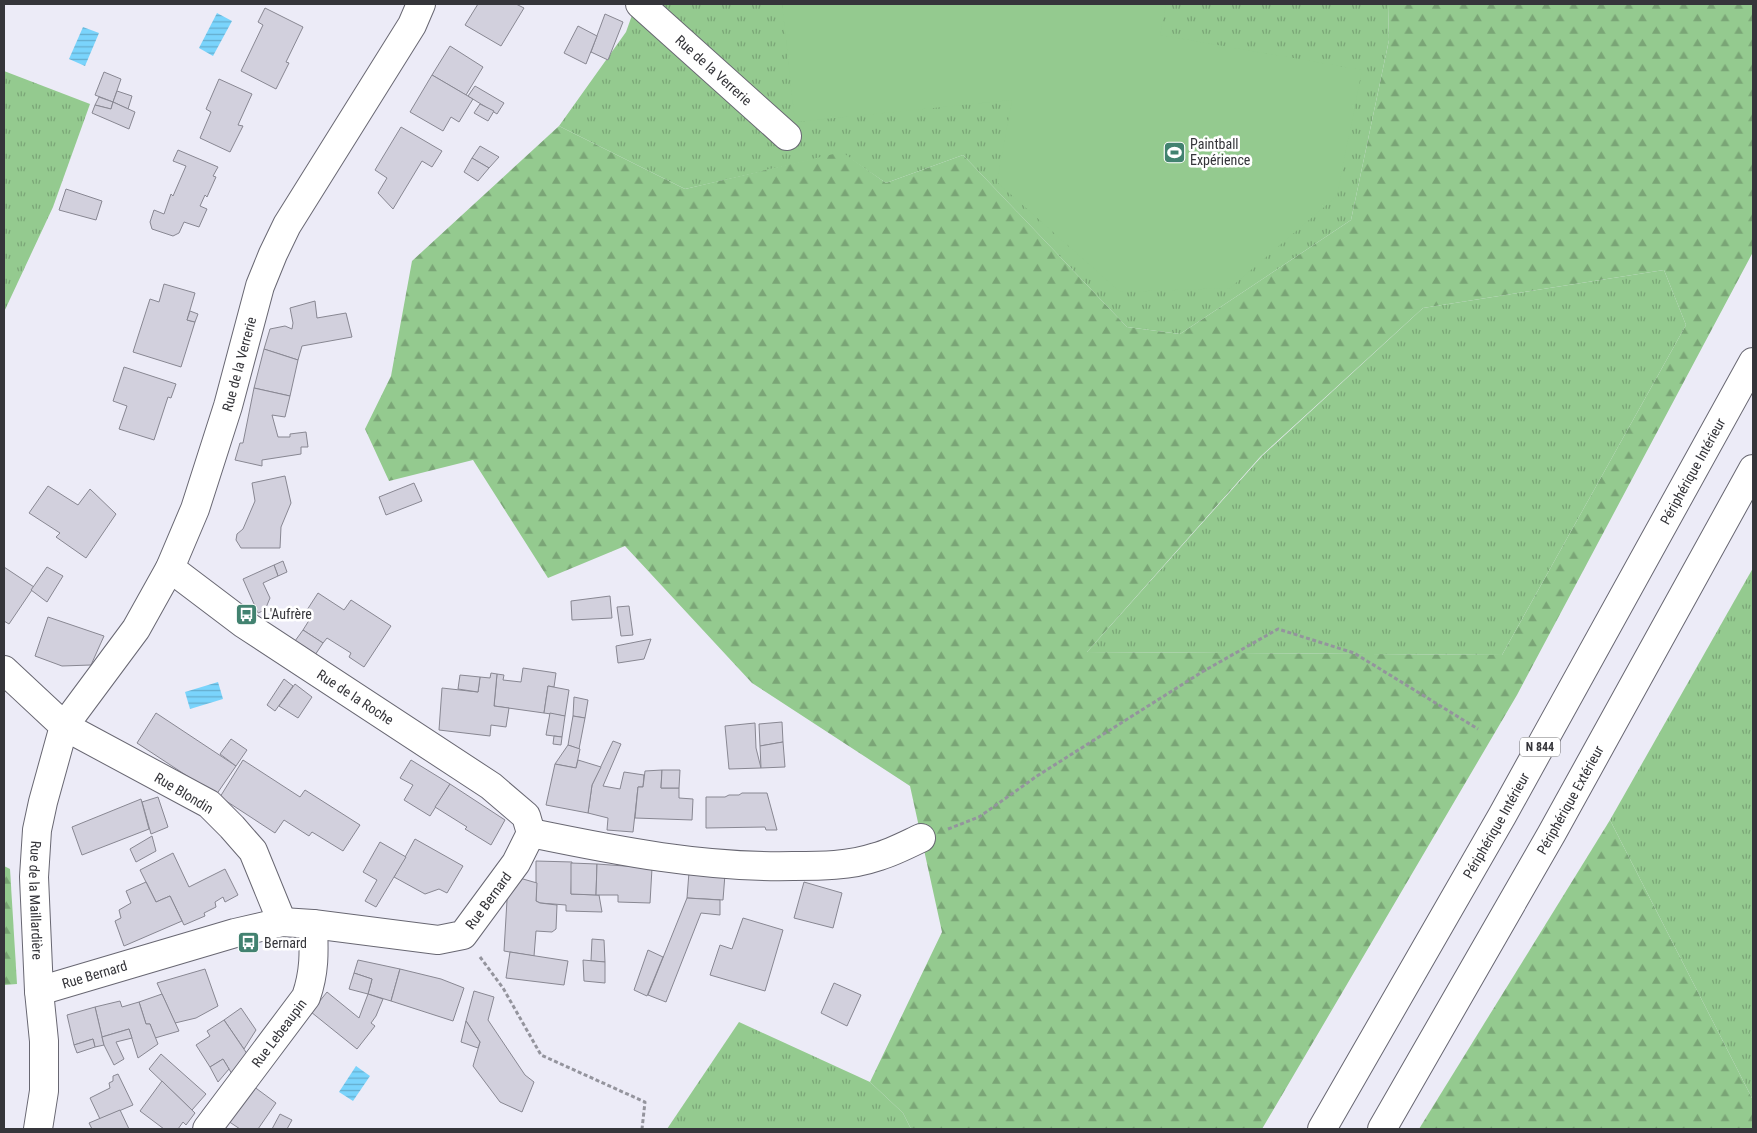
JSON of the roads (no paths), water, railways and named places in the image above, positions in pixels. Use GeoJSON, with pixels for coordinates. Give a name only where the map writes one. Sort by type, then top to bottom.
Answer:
{"type":"FeatureCollection","features":[{"type":"Feature","properties":{"kind":"main road","name":"Rue de la Verrerie"},"geometry":{"type":"LineString","coordinates":[[64,726],[136,630],[170,568],[195,509],[228,406],[260,286],[273,254],[287,224],[412,25],[421,4]]}},
{"type":"Feature","properties":{"kind":"main road","name":"Rue de la Verrerie"},"geometry":{"type":"LineString","coordinates":[[640,4],[788,136]]}},
{"type":"Feature","properties":{"kind":"main road","name":"Périphérique Intérieur"},"geometry":{"type":"LineString","coordinates":[[1322,1129],[1479,856],[1753,362]]}},
{"type":"Feature","properties":{"kind":"main road","name":"Périphérique Extérieur"},"geometry":{"type":"LineString","coordinates":[[1382,1129],[1557,824],[1753,469]]}},
{"type":"Feature","properties":{"kind":"main road","name":"Rue de la Roche"},"geometry":{"type":"LineString","coordinates":[[170,568],[244,624],[491,786],[526,816],[531,833]]}},
{"type":"Feature","properties":{"kind":"main road"},"geometry":{"type":"LineString","coordinates":[[4,670],[64,726]]}},
{"type":"Feature","properties":{"kind":"main road","name":"Rue Blondin"},"geometry":{"type":"LineString","coordinates":[[64,726],[209,804],[253,851],[282,922]]}},
{"type":"Feature","properties":{"kind":"main road","name":"Rue de la Maillardière"},"geometry":{"type":"LineString","coordinates":[[38,1129],[44,1091],[44,1041],[39,991],[34,876],[37,830],[52,766],[64,726]]}},
{"type":"Feature","properties":{"kind":"main road"},"geometry":{"type":"LineString","coordinates":[[531,833],[631,853],[706,863],[764,867],[811,866],[876,858],[921,838]]}},
{"type":"Feature","properties":{"kind":"main road","name":"Rue Bernard"},"geometry":{"type":"LineString","coordinates":[[39,991],[235,933],[282,922],[313,924],[438,940],[462,935],[516,864],[531,833]]}},
{"type":"Feature","properties":{"kind":"main road","name":"Rue Lebeaupin"},"geometry":{"type":"LineString","coordinates":[[207,1129],[306,997],[312,981],[315,962],[313,924]]}},
{"type":"Feature","properties":{"kind":"water"},"geometry":{"type":"Polygon","coordinates":[[[217,13],[232,21],[213,56],[199,48],[217,13]]]}},
{"type":"Feature","properties":{"kind":"water"},"geometry":{"type":"Polygon","coordinates":[[[83,27],[99,33],[85,66],[69,59],[83,27]]]}},
{"type":"Feature","properties":{"kind":"water"},"geometry":{"type":"Polygon","coordinates":[[[218,682],[223,699],[190,709],[185,692],[218,682]]]}},
{"type":"Feature","properties":{"kind":"water"},"geometry":{"type":"Polygon","coordinates":[[[356,1066],[370,1076],[353,1101],[339,1092],[356,1066]]]}},
{"type":"Feature","properties":{"kind":"place","name":"Paintball Expérience"},"geometry":{"type":"Point","coordinates":[1174,152]}},
{"type":"Feature","properties":{"kind":"place","name":"L'Aufrère"},"geometry":{"type":"Point","coordinates":[247,614]}},
{"type":"Feature","properties":{"kind":"place","name":"Bernard"},"geometry":{"type":"Point","coordinates":[248,943]}}]}
